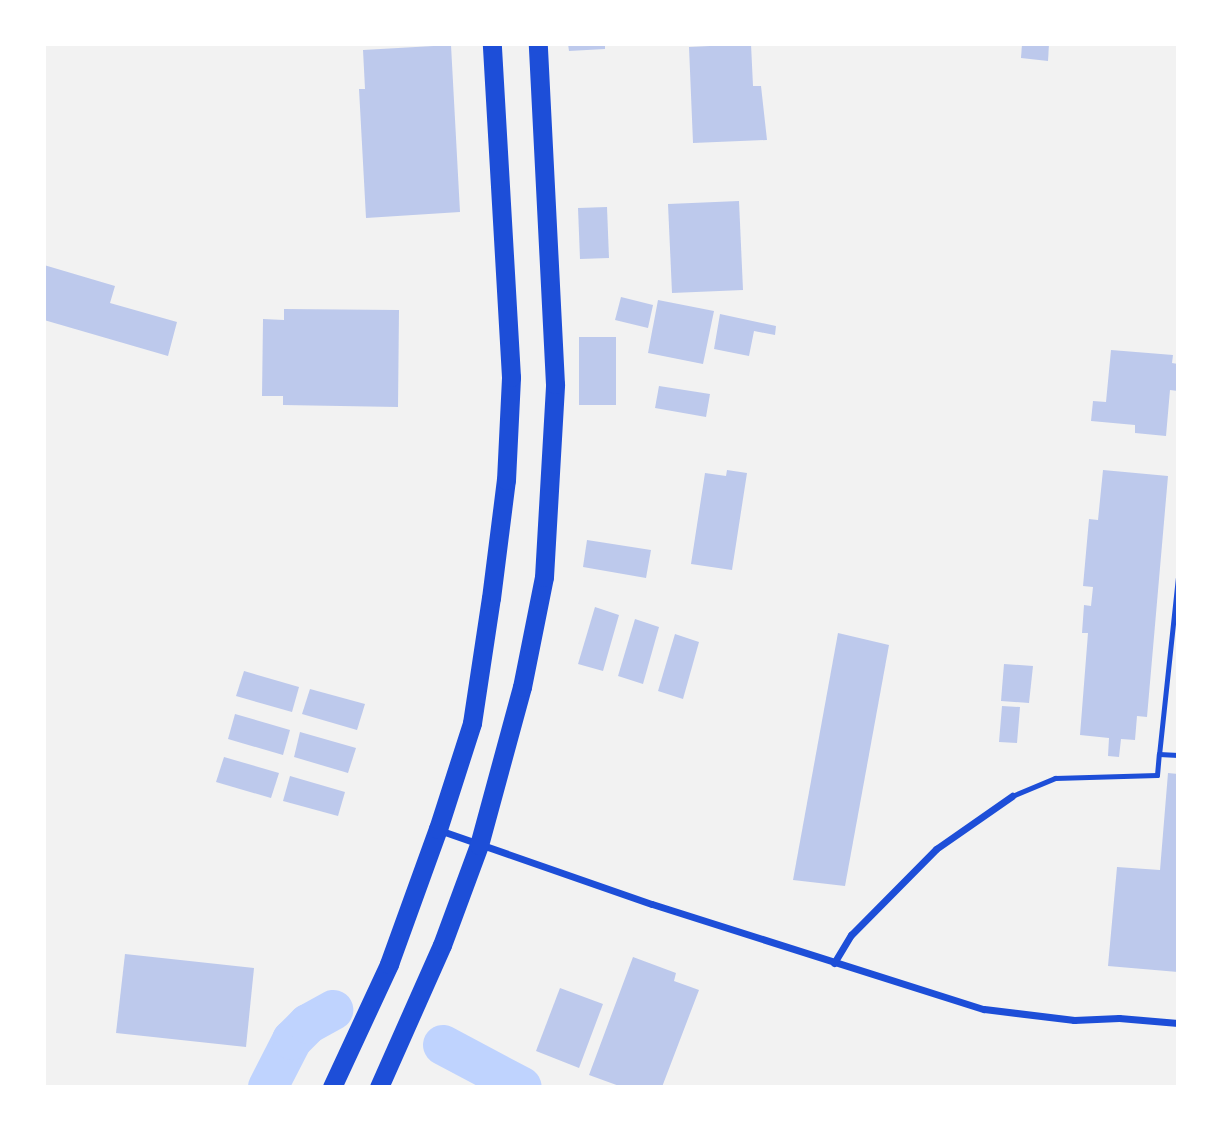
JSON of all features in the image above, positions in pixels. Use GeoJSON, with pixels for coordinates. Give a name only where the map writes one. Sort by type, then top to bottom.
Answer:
{"type":"FeatureCollection","features":[{"type":"Feature","properties":{"kind":"highway"},"geometry":{"type":"LineString","coordinates":[[332,1087],[389,964],[438,829],[472,723],[506,480],[511,377],[492,44]]}},
{"type":"Feature","properties":{"kind":"highway"},"geometry":{"type":"LineString","coordinates":[[379,1087],[442,945],[479,845],[522,687],[544,577],[555,384],[538,44]]}},
{"type":"Feature","properties":{"kind":"street"},"geometry":{"type":"LineString","coordinates":[[834,963],[851,935],[936,849],[1012,796]]}},
{"type":"Feature","properties":{"kind":"street"},"geometry":{"type":"LineString","coordinates":[[438,829],[834,963],[984,1009],[1074,1020],[1119,1018],[1178,1023]]}},
{"type":"Feature","properties":{"kind":"lane"},"geometry":{"type":"LineString","coordinates":[[1012,796],[1055,778],[1157,775],[1178,577]]}},
{"type":"Feature","properties":{"kind":"lane"},"geometry":{"type":"LineString","coordinates":[[1159,754],[1178,755]]}},
{"type":"Feature","properties":{"kind":"building"},"geometry":{"type":"Polygon","coordinates":[[[568,44],[605,44],[605,49],[569,51],[568,44]]]}},
{"type":"Feature","properties":{"kind":"building"},"geometry":{"type":"Polygon","coordinates":[[[751,44],[753,86],[761,86],[767,140],[693,143],[689,47],[751,44]]]}},
{"type":"Feature","properties":{"kind":"building"},"geometry":{"type":"Polygon","coordinates":[[[1022,44],[1049,44],[1048,61],[1021,58],[1022,44]]]}},
{"type":"Feature","properties":{"kind":"building"},"geometry":{"type":"Polygon","coordinates":[[[451,45],[460,212],[366,218],[359,89],[365,89],[363,50],[451,45]]]}},
{"type":"Feature","properties":{"kind":"building"},"geometry":{"type":"Polygon","coordinates":[[[739,201],[743,290],[672,293],[668,204],[739,201]]]}},
{"type":"Feature","properties":{"kind":"building"},"geometry":{"type":"Polygon","coordinates":[[[607,207],[609,258],[580,259],[578,208],[607,207]]]}},
{"type":"Feature","properties":{"kind":"building"},"geometry":{"type":"Polygon","coordinates":[[[44,265],[115,286],[110,303],[177,322],[168,356],[44,320],[44,265]]]}},
{"type":"Feature","properties":{"kind":"building"},"geometry":{"type":"Polygon","coordinates":[[[621,297],[653,305],[648,328],[615,320],[621,297]]]}},
{"type":"Feature","properties":{"kind":"building"},"geometry":{"type":"Polygon","coordinates":[[[658,300],[714,311],[703,364],[648,353],[658,300]]]}},
{"type":"Feature","properties":{"kind":"building"},"geometry":{"type":"Polygon","coordinates":[[[284,309],[399,310],[398,407],[283,405],[283,396],[262,396],[263,319],[284,320],[284,309]]]}},
{"type":"Feature","properties":{"kind":"building"},"geometry":{"type":"Polygon","coordinates":[[[720,314],[776,326],[775,335],[754,331],[749,356],[714,349],[720,314]]]}},
{"type":"Feature","properties":{"kind":"building"},"geometry":{"type":"Polygon","coordinates":[[[579,337],[616,337],[616,405],[579,405],[579,337]]]}},
{"type":"Feature","properties":{"kind":"building"},"geometry":{"type":"Polygon","coordinates":[[[1111,350],[1173,355],[1172,363],[1178,364],[1178,391],[1170,390],[1166,436],[1135,433],[1135,425],[1091,421],[1093,401],[1106,402],[1111,350]]]}},
{"type":"Feature","properties":{"kind":"building"},"geometry":{"type":"Polygon","coordinates":[[[659,386],[710,394],[706,417],[655,408],[659,386]]]}},
{"type":"Feature","properties":{"kind":"building"},"geometry":{"type":"Polygon","coordinates":[[[727,470],[747,473],[732,570],[691,564],[705,473],[726,476],[727,470]]]}},
{"type":"Feature","properties":{"kind":"building"},"geometry":{"type":"Polygon","coordinates":[[[1103,470],[1168,476],[1147,717],[1137,716],[1135,740],[1121,739],[1119,757],[1108,756],[1109,738],[1080,735],[1088,633],[1082,633],[1084,605],[1091,606],[1093,587],[1083,586],[1089,519],[1098,520],[1103,470]]]}},
{"type":"Feature","properties":{"kind":"building"},"geometry":{"type":"Polygon","coordinates":[[[587,540],[651,550],[646,578],[583,567],[587,540]]]}},
{"type":"Feature","properties":{"kind":"building"},"geometry":{"type":"Polygon","coordinates":[[[595,607],[619,615],[603,671],[578,664],[595,607]]]}},
{"type":"Feature","properties":{"kind":"building"},"geometry":{"type":"Polygon","coordinates":[[[635,619],[659,627],[643,684],[618,676],[635,619]]]}},
{"type":"Feature","properties":{"kind":"building"},"geometry":{"type":"Polygon","coordinates":[[[838,633],[889,645],[845,886],[793,880],[838,633]]]}},
{"type":"Feature","properties":{"kind":"building"},"geometry":{"type":"Polygon","coordinates":[[[675,634],[699,642],[683,699],[658,691],[675,634]]]}},
{"type":"Feature","properties":{"kind":"building"},"geometry":{"type":"Polygon","coordinates":[[[1004,664],[1033,666],[1029,703],[1001,701],[1004,664]]]}},
{"type":"Feature","properties":{"kind":"building"},"geometry":{"type":"Polygon","coordinates":[[[244,671],[299,687],[292,712],[236,696],[244,671]]]}},
{"type":"Feature","properties":{"kind":"building"},"geometry":{"type":"Polygon","coordinates":[[[310,689],[365,704],[357,730],[302,714],[310,689]]]}},
{"type":"Feature","properties":{"kind":"building"},"geometry":{"type":"Polygon","coordinates":[[[1002,706],[1020,707],[1017,743],[999,742],[1002,706]]]}},
{"type":"Feature","properties":{"kind":"building"},"geometry":{"type":"Polygon","coordinates":[[[235,714],[290,730],[283,755],[228,739],[235,714]]]}},
{"type":"Feature","properties":{"kind":"building"},"geometry":{"type":"Polygon","coordinates":[[[300,732],[356,748],[348,773],[294,757],[300,732]]]}},
{"type":"Feature","properties":{"kind":"building"},"geometry":{"type":"Polygon","coordinates":[[[224,757],[279,773],[271,798],[216,782],[224,757]]]}},
{"type":"Feature","properties":{"kind":"building"},"geometry":{"type":"Polygon","coordinates":[[[1168,773],[1178,774],[1178,972],[1108,966],[1117,867],[1160,870],[1168,773]]]}},
{"type":"Feature","properties":{"kind":"building"},"geometry":{"type":"Polygon","coordinates":[[[290,776],[345,792],[338,816],[283,801],[290,776]]]}},
{"type":"Feature","properties":{"kind":"building"},"geometry":{"type":"Polygon","coordinates":[[[125,954],[254,968],[246,1047],[116,1033],[125,954]]]}},
{"type":"Feature","properties":{"kind":"building"},"geometry":{"type":"Polygon","coordinates":[[[633,957],[676,973],[674,981],[699,990],[662,1087],[622,1087],[589,1075],[633,957]]]}},
{"type":"Feature","properties":{"kind":"building"},"geometry":{"type":"Polygon","coordinates":[[[560,988],[603,1004],[579,1068],[536,1051],[560,988]]]}},
{"type":"Feature","properties":{"kind":"waterway"},"geometry":{"type":"LineString","coordinates":[[268,1087],[292,1040],[308,1024],[333,1010]]}},
{"type":"Feature","properties":{"kind":"waterway"},"geometry":{"type":"LineString","coordinates":[[443,1045],[522,1087]]}}]}
